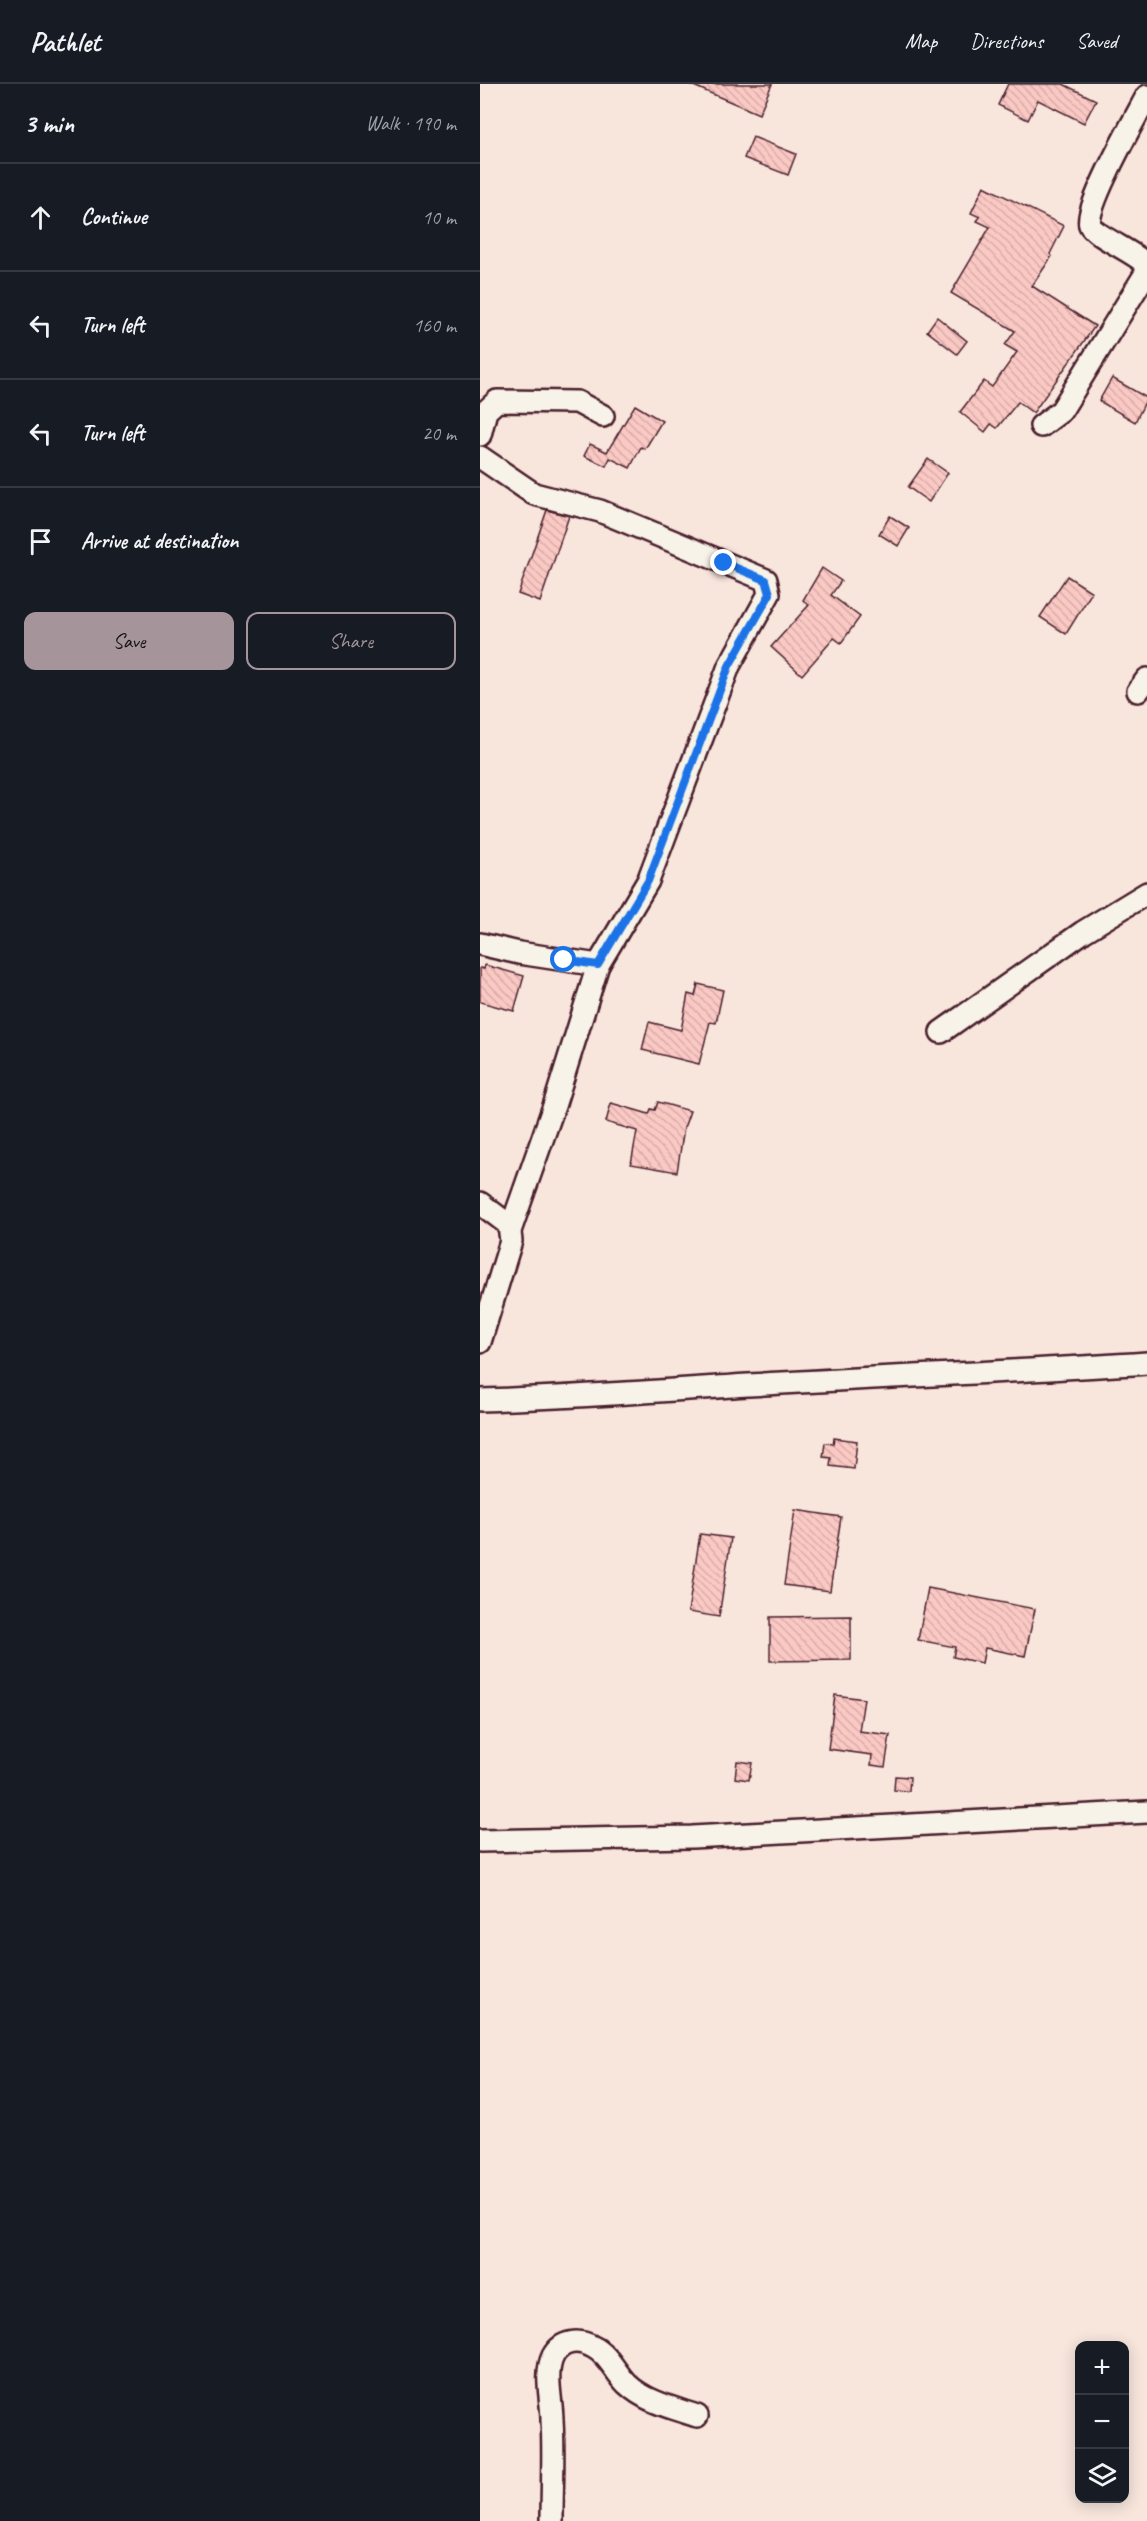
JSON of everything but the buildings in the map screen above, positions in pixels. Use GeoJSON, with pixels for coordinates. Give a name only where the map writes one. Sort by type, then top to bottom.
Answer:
{"type":"FeatureCollection","features":[{"type":"Feature","properties":{"kind":"street"},"geometry":{"type":"LineString","coordinates":[[1041,426],[1061,411],[1146,273],[1146,264],[1138,255],[1095,232],[1089,224],[1089,213],[1147,96]]}},
{"type":"Feature","properties":{"kind":"street"},"geometry":{"type":"LineString","coordinates":[[480,435],[486,411],[497,401],[577,402],[603,416]]}},
{"type":"Feature","properties":{"kind":"street"},"geometry":{"type":"LineString","coordinates":[[480,457],[534,494],[600,511],[766,580],[770,594],[729,666],[648,881],[598,965],[555,1103],[510,1231]]}},
{"type":"Feature","properties":{"kind":"street"},"geometry":{"type":"LineString","coordinates":[[941,1032],[1083,932],[1147,892]]}},
{"type":"Feature","properties":{"kind":"street"},"geometry":{"type":"LineString","coordinates":[[480,944],[519,953],[598,965]]}},
{"type":"Feature","properties":{"kind":"street"},"geometry":{"type":"LineString","coordinates":[[480,1203],[509,1226],[511,1241],[480,1342]]}},
{"type":"Feature","properties":{"kind":"street"},"geometry":{"type":"LineString","coordinates":[[480,1400],[556,1399],[749,1385],[989,1374],[1147,1363]]}},
{"type":"Feature","properties":{"kind":"street"},"geometry":{"type":"LineString","coordinates":[[480,1841],[692,1837],[1147,1812]]}},
{"type":"Feature","properties":{"kind":"street"},"geometry":{"type":"LineString","coordinates":[[552,2521],[553,2421],[549,2377],[553,2356],[560,2347],[572,2342],[595,2347],[605,2355],[626,2383],[640,2395],[697,2416]]}},
{"type":"Feature","properties":{"kind":"route"},"geometry":{"type":"LineString","coordinates":[[564,960],[598,965],[648,881],[729,666],[770,594],[766,580],[724,563]]}}]}
